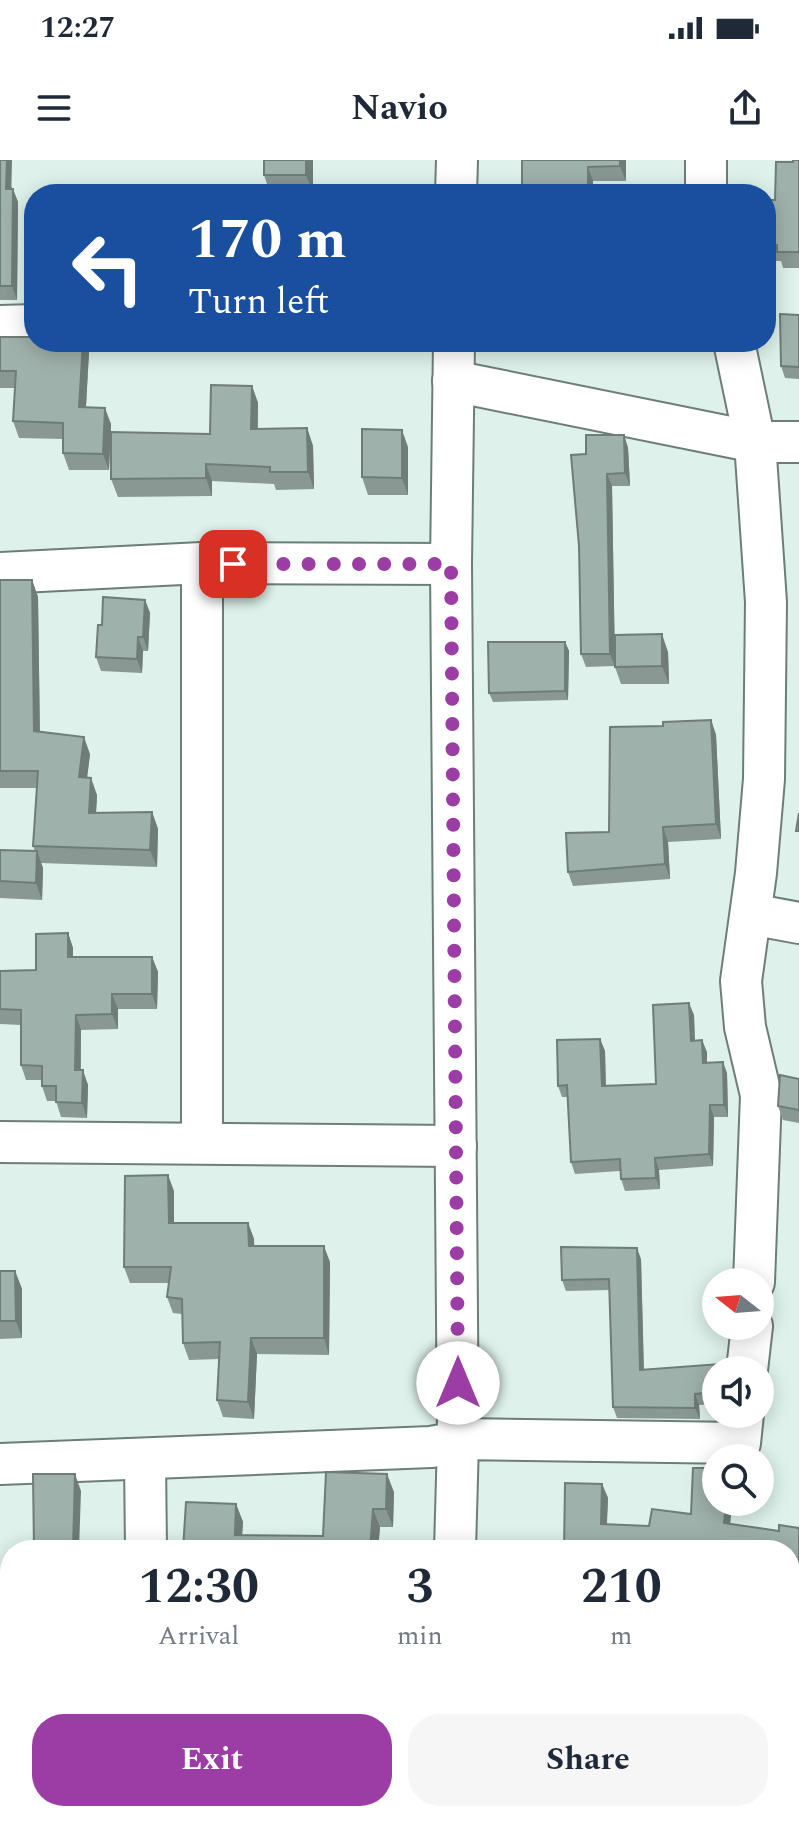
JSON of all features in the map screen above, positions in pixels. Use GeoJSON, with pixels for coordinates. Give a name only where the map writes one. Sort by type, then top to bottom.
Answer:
{"type":"FeatureCollection","features":[{"type":"Feature","properties":{"kind":"street"},"geometry":{"type":"LineString","coordinates":[[456,184],[457,160]]}},
{"type":"Feature","properties":{"kind":"street"},"geometry":{"type":"LineString","coordinates":[[706,160],[706,184]]}},
{"type":"Feature","properties":{"kind":"street"},"geometry":{"type":"LineString","coordinates":[[0,326],[24,325]]}},
{"type":"Feature","properties":{"kind":"street"},"geometry":{"type":"LineString","coordinates":[[454,352],[451,564],[458,1442],[455,1540]]}},
{"type":"Feature","properties":{"kind":"street"},"geometry":{"type":"LineString","coordinates":[[736,352],[755,442],[766,602],[781,738],[764,779],[741,981],[745,1027],[761,1095],[755,1268]]}},
{"type":"Feature","properties":{"kind":"street"},"geometry":{"type":"LineString","coordinates":[[453,381],[755,442],[799,442]]}},
{"type":"Feature","properties":{"kind":"street"},"geometry":{"type":"LineString","coordinates":[[0,573],[202,563],[451,564]]}},
{"type":"Feature","properties":{"kind":"street"},"geometry":{"type":"LineString","coordinates":[[202,563],[202,1143]]}},
{"type":"Feature","properties":{"kind":"street"},"geometry":{"type":"LineString","coordinates":[[751,914],[799,923]]}},
{"type":"Feature","properties":{"kind":"street"},"geometry":{"type":"LineString","coordinates":[[0,1142],[456,1146]]}},
{"type":"Feature","properties":{"kind":"street"},"geometry":{"type":"LineString","coordinates":[[0,1464],[431,1447],[462,1439],[740,1443],[742,1428]]}},
{"type":"Feature","properties":{"kind":"street"},"geometry":{"type":"LineString","coordinates":[[145,1459],[146,1540]]}},
{"type":"Feature","properties":{"kind":"building"},"geometry":{"type":"Polygon","coordinates":[[[0,160],[7,160],[6,189],[13,189],[12,286],[0,286],[0,160]]]}},
{"type":"Feature","properties":{"kind":"building"},"geometry":{"type":"Polygon","coordinates":[[[264,160],[306,160],[306,175],[264,175],[264,160]]]}},
{"type":"Feature","properties":{"kind":"building"},"geometry":{"type":"Polygon","coordinates":[[[522,160],[620,160],[620,166],[588,167],[588,184],[522,184],[522,160]]]}},
{"type":"Feature","properties":{"kind":"building"},"geometry":{"type":"Polygon","coordinates":[[[799,160],[799,252],[777,252],[776,162],[799,160]]]}},
{"type":"Feature","properties":{"kind":"building"},"geometry":{"type":"Polygon","coordinates":[[[780,314],[799,315],[799,367],[781,366],[780,314]]]}},
{"type":"Feature","properties":{"kind":"building"},"geometry":{"type":"Polygon","coordinates":[[[0,337],[24,337],[24,352],[82,352],[79,407],[105,408],[103,454],[63,453],[63,423],[13,421],[16,371],[0,371],[0,337]]]}},
{"type":"Feature","properties":{"kind":"building"},"geometry":{"type":"Polygon","coordinates":[[[211,385],[252,386],[251,429],[307,428],[308,472],[270,472],[270,467],[206,464],[206,478],[111,479],[111,432],[210,434],[211,385]]]}},
{"type":"Feature","properties":{"kind":"building"},"geometry":{"type":"Polygon","coordinates":[[[362,429],[402,430],[402,478],[362,477],[362,429]]]}},
{"type":"Feature","properties":{"kind":"building"},"geometry":{"type":"Polygon","coordinates":[[[586,435],[624,435],[625,473],[607,474],[610,654],[581,654],[579,546],[571,455],[586,454],[586,435]]]}},
{"type":"Feature","properties":{"kind":"building"},"geometry":{"type":"Polygon","coordinates":[[[0,580],[32,580],[34,731],[84,737],[79,777],[91,778],[89,813],[152,812],[150,850],[33,846],[38,771],[0,771],[0,580]]]}},
{"type":"Feature","properties":{"kind":"building"},"geometry":{"type":"Polygon","coordinates":[[[103,597],[145,600],[143,637],[138,637],[137,659],[96,657],[103,597]]]}},
{"type":"Feature","properties":{"kind":"building"},"geometry":{"type":"Polygon","coordinates":[[[662,634],[662,666],[615,667],[615,635],[662,634]]]}},
{"type":"Feature","properties":{"kind":"building"},"geometry":{"type":"Polygon","coordinates":[[[488,642],[565,642],[565,691],[489,693],[488,642]]]}},
{"type":"Feature","properties":{"kind":"building"},"geometry":{"type":"Polygon","coordinates":[[[711,720],[716,824],[663,827],[665,864],[568,872],[566,833],[609,832],[610,727],[663,726],[663,722],[711,720]]]}},
{"type":"Feature","properties":{"kind":"building"},"geometry":{"type":"Polygon","coordinates":[[[0,850],[37,851],[36,883],[0,881],[0,850]]]}},
{"type":"Feature","properties":{"kind":"building"},"geometry":{"type":"Polygon","coordinates":[[[68,933],[68,957],[152,957],[152,994],[112,994],[112,1014],[76,1015],[75,1070],[83,1070],[82,1103],[56,1102],[56,1086],[42,1086],[42,1066],[21,1065],[21,1010],[0,1009],[0,971],[36,970],[36,934],[68,933]]]}},
{"type":"Feature","properties":{"kind":"building"},"geometry":{"type":"Polygon","coordinates":[[[689,1003],[691,1041],[702,1040],[703,1063],[723,1062],[724,1105],[710,1105],[709,1154],[655,1158],[656,1178],[621,1179],[620,1159],[571,1162],[567,1085],[558,1086],[557,1040],[600,1039],[602,1086],[656,1084],[653,1005],[689,1003]]]}},
{"type":"Feature","properties":{"kind":"building"},"geometry":{"type":"Polygon","coordinates":[[[780,1075],[799,1079],[799,1110],[778,1106],[780,1075]]]}},
{"type":"Feature","properties":{"kind":"building"},"geometry":{"type":"Polygon","coordinates":[[[168,1175],[169,1223],[248,1223],[249,1246],[324,1246],[324,1338],[251,1338],[248,1402],[217,1400],[220,1342],[183,1343],[182,1299],[167,1297],[171,1267],[124,1267],[125,1176],[168,1175]]]}},
{"type":"Feature","properties":{"kind":"building"},"geometry":{"type":"Polygon","coordinates":[[[561,1247],[637,1248],[640,1370],[702,1365],[702,1393],[695,1394],[695,1408],[613,1407],[609,1279],[562,1280],[561,1247]]]}},
{"type":"Feature","properties":{"kind":"building"},"geometry":{"type":"Polygon","coordinates":[[[0,1271],[15,1271],[16,1321],[0,1321],[0,1271]]]}},
{"type":"Feature","properties":{"kind":"building"},"geometry":{"type":"Polygon","coordinates":[[[693,1468],[702,1468],[702,1516],[725,1516],[724,1523],[779,1531],[779,1525],[799,1528],[799,1540],[564,1540],[565,1483],[602,1484],[601,1524],[649,1526],[652,1509],[691,1514],[693,1468]]]}},
{"type":"Feature","properties":{"kind":"building"},"geometry":{"type":"Polygon","coordinates":[[[326,1472],[387,1474],[386,1509],[373,1509],[371,1540],[184,1540],[186,1502],[236,1504],[235,1535],[323,1536],[326,1472]]]}},
{"type":"Feature","properties":{"kind":"building"},"geometry":{"type":"Polygon","coordinates":[[[33,1474],[75,1474],[73,1540],[34,1540],[33,1474]]]}},
{"type":"Feature","properties":{"kind":"route"},"geometry":{"type":"LineString","coordinates":[[233,564],[451,564],[458,1383]]}}]}
